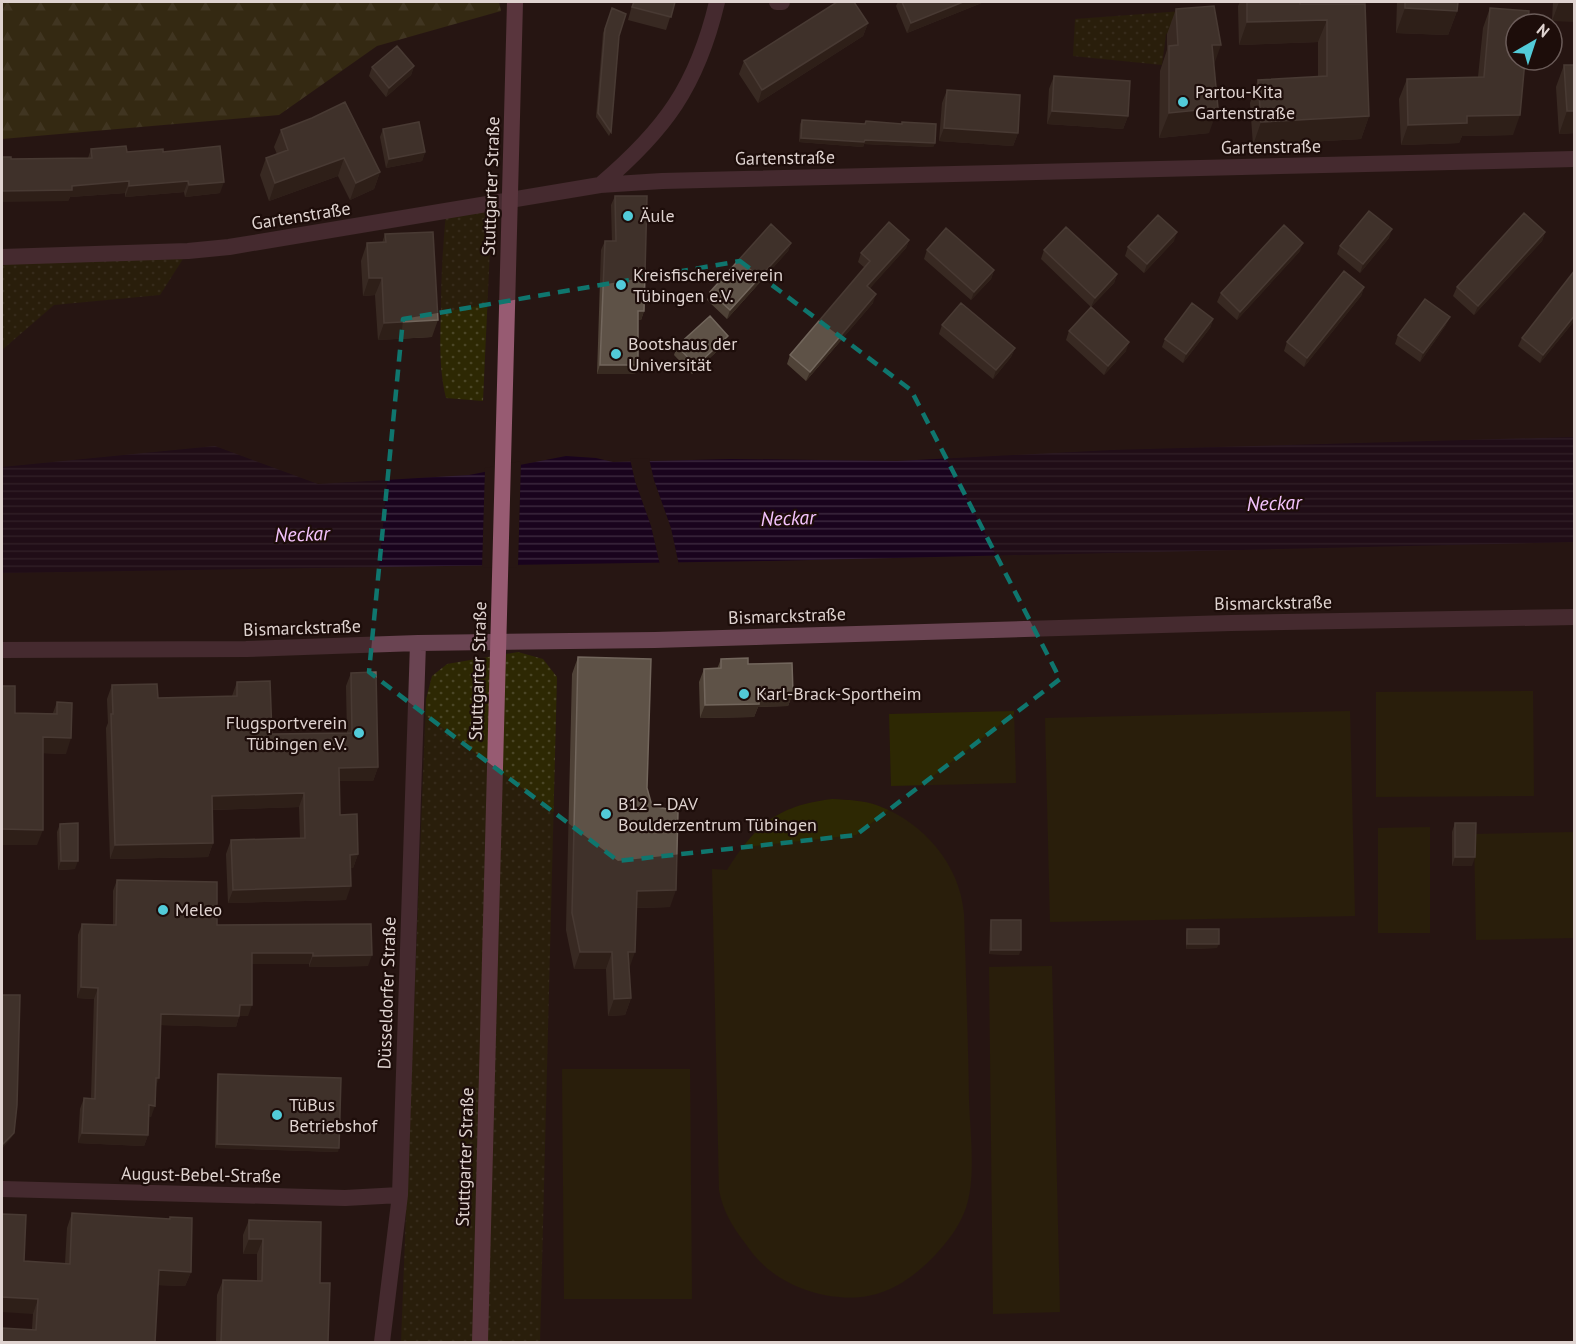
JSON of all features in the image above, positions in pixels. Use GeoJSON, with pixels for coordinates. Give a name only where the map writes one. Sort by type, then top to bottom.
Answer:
{"type":"FeatureCollection","features":[{"type":"Feature","properties":{"kind":"main road","name":"Stuttgarter Straße"},"geometry":{"type":"LineString","coordinates":[[480,1342],[515,2]]}},
{"type":"Feature","properties":{"kind":"street"},"geometry":{"type":"LineString","coordinates":[[600,186],[637,152],[672,111],[700,61],[708,40],[717,2]]}},
{"type":"Feature","properties":{"kind":"street"},"geometry":{"type":"LineString","coordinates":[[777,2],[782,2]]}},
{"type":"Feature","properties":{"kind":"street","name":"Gartenstraße"},"geometry":{"type":"LineString","coordinates":[[2,257],[188,251],[229,247],[600,186],[678,180],[1575,159]]}},
{"type":"Feature","properties":{"kind":"street","name":"Bismarckstraße"},"geometry":{"type":"LineString","coordinates":[[2,650],[246,649],[1231,623],[1575,617]]}},
{"type":"Feature","properties":{"kind":"street","name":"Düsseldorfer Straße"},"geometry":{"type":"LineString","coordinates":[[382,1342],[400,1196],[418,643]]}},
{"type":"Feature","properties":{"kind":"street","name":"August-Bebel-Straße"},"geometry":{"type":"LineString","coordinates":[[2,1189],[345,1198],[400,1196]]}},
{"type":"Feature","properties":{"kind":"highlighted area"},"geometry":{"type":"Polygon","coordinates":[[[740,261],[911,390],[1060,679],[856,835],[618,861],[369,672],[403,319],[740,261]]]}},
{"type":"Feature","properties":{"kind":"shaded area"},"geometry":{"type":"Polygon","coordinates":[[[1183,11],[1184,27],[1166,34],[1162,65],[1073,56],[1075,19],[1183,11]]]}},
{"type":"Feature","properties":{"kind":"shaded area"},"geometry":{"type":"Polygon","coordinates":[[[492,204],[483,401],[446,398],[440,343],[446,212],[492,204]]]}},
{"type":"Feature","properties":{"kind":"shaded area"},"geometry":{"type":"Polygon","coordinates":[[[188,251],[160,295],[54,305],[2,350],[2,257],[188,251]]]}},
{"type":"Feature","properties":{"kind":"shaded area"},"geometry":{"type":"Polygon","coordinates":[[[518,652],[543,659],[557,677],[540,1342],[401,1342],[426,699],[432,676],[447,664],[518,652]]]}},
{"type":"Feature","properties":{"kind":"shaded area"},"geometry":{"type":"Polygon","coordinates":[[[1533,691],[1534,796],[1376,797],[1376,692],[1533,691]]]}},
{"type":"Feature","properties":{"kind":"shaded area"},"geometry":{"type":"Polygon","coordinates":[[[1014,711],[1016,783],[891,786],[889,714],[1014,711]]]}},
{"type":"Feature","properties":{"kind":"shaded area"},"geometry":{"type":"Polygon","coordinates":[[[1350,711],[1355,916],[1050,922],[1045,718],[1350,711]]]}},
{"type":"Feature","properties":{"kind":"shaded area"},"geometry":{"type":"Polygon","coordinates":[[[832,799],[862,801],[879,806],[911,823],[925,835],[937,848],[955,879],[964,914],[972,1158],[968,1201],[962,1219],[952,1235],[919,1270],[892,1288],[858,1297],[814,1293],[772,1272],[755,1256],[736,1230],[726,1212],[719,1190],[712,869],[727,870],[758,829],[782,812],[813,802],[832,799]]]}},
{"type":"Feature","properties":{"kind":"shaded area"},"geometry":{"type":"Polygon","coordinates":[[[1430,827],[1430,933],[1378,933],[1378,828],[1430,827]]]}},
{"type":"Feature","properties":{"kind":"shaded area"},"geometry":{"type":"Polygon","coordinates":[[[1574,832],[1574,938],[1476,940],[1474,834],[1574,832]]]}},
{"type":"Feature","properties":{"kind":"shaded area"},"geometry":{"type":"Polygon","coordinates":[[[1052,966],[1060,1312],[993,1314],[989,967],[1052,966]]]}},
{"type":"Feature","properties":{"kind":"shaded area"},"geometry":{"type":"Polygon","coordinates":[[[562,1069],[690,1069],[692,1299],[564,1299],[562,1069]]]}},
{"type":"Feature","properties":{"kind":"green space"},"geometry":{"type":"Polygon","coordinates":[[[2,2],[499,2],[501,11],[377,46],[279,115],[2,139],[2,2]]]}},
{"type":"Feature","properties":{"kind":"water","name":"Neckar"},"geometry":{"type":"Polygon","coordinates":[[[1574,437],[1574,542],[769,561],[2,573],[2,467],[215,446],[318,484],[469,475],[566,456],[596,458],[613,462],[731,459],[897,461],[1111,450],[1574,437]]]}},
{"type":"Feature","properties":{"kind":"pier"},"geometry":{"type":"Polygon","coordinates":[[[649,458],[654,480],[671,528],[679,565],[660,565],[651,526],[635,481],[630,459],[649,458]]]}},
{"type":"Feature","properties":{"kind":"pier"},"geometry":{"type":"Polygon","coordinates":[[[521,461],[518,567],[482,568],[485,468],[521,461]]]}},
{"type":"Feature","properties":{"kind":"building"},"geometry":{"type":"Polygon","coordinates":[[[634,2],[675,2],[671,17],[632,7],[634,2]]]}},
{"type":"Feature","properties":{"kind":"building"},"geometry":{"type":"Polygon","coordinates":[[[837,2],[854,2],[868,23],[762,90],[744,61],[837,2]]]}},
{"type":"Feature","properties":{"kind":"building"},"geometry":{"type":"Polygon","coordinates":[[[902,2],[963,2],[911,23],[902,2]]]}},
{"type":"Feature","properties":{"kind":"building"},"geometry":{"type":"Polygon","coordinates":[[[1247,2],[1365,4],[1369,116],[1261,122],[1258,80],[1327,76],[1327,20],[1247,22],[1247,2]]]}},
{"type":"Feature","properties":{"kind":"building"},"geometry":{"type":"Polygon","coordinates":[[[1405,2],[1458,2],[1457,11],[1405,8],[1405,2]]]}},
{"type":"Feature","properties":{"kind":"building","name":"Partou-Kita Gartenstraße"},"geometry":{"type":"Polygon","coordinates":[[[1214,6],[1221,45],[1212,45],[1218,108],[1169,113],[1169,46],[1178,45],[1176,9],[1214,6]]]}},
{"type":"Feature","properties":{"kind":"building"},"geometry":{"type":"Polygon","coordinates":[[[612,8],[626,14],[619,36],[611,132],[598,113],[605,29],[612,8]]]}},
{"type":"Feature","properties":{"kind":"building"},"geometry":{"type":"Polygon","coordinates":[[[1490,8],[1529,11],[1504,12],[1504,72],[1524,72],[1520,115],[1467,116],[1467,123],[1408,125],[1407,79],[1484,77],[1490,8]]]}},
{"type":"Feature","properties":{"kind":"building"},"geometry":{"type":"Polygon","coordinates":[[[397,46],[414,66],[389,88],[372,67],[397,46]]]}},
{"type":"Feature","properties":{"kind":"building"},"geometry":{"type":"Polygon","coordinates":[[[1564,65],[1575,65],[1575,111],[1567,111],[1564,65]]]}},
{"type":"Feature","properties":{"kind":"building"},"geometry":{"type":"Polygon","coordinates":[[[1054,76],[1130,81],[1128,116],[1052,111],[1054,76]]]}},
{"type":"Feature","properties":{"kind":"building"},"geometry":{"type":"Polygon","coordinates":[[[947,90],[1020,95],[1018,133],[944,128],[947,90]]]}},
{"type":"Feature","properties":{"kind":"building"},"geometry":{"type":"Polygon","coordinates":[[[345,102],[380,172],[356,183],[344,158],[275,183],[266,158],[288,150],[281,130],[345,102]]]}},
{"type":"Feature","properties":{"kind":"building"},"geometry":{"type":"Polygon","coordinates":[[[802,120],[865,124],[866,121],[936,124],[935,143],[801,138],[802,120]]]}},
{"type":"Feature","properties":{"kind":"building"},"geometry":{"type":"Polygon","coordinates":[[[419,122],[425,152],[389,159],[383,129],[419,122]]]}},
{"type":"Feature","properties":{"kind":"building"},"geometry":{"type":"Polygon","coordinates":[[[126,146],[127,152],[163,149],[163,152],[220,146],[224,182],[189,185],[188,181],[129,186],[129,181],[72,186],[72,190],[2,191],[2,157],[11,157],[11,159],[92,158],[91,149],[126,146]]]}},
{"type":"Feature","properties":{"kind":"building"},"geometry":{"type":"Polygon","coordinates":[[[615,196],[647,196],[644,311],[638,311],[638,365],[600,365],[605,241],[616,241],[615,196]]]}},
{"type":"Feature","properties":{"kind":"building"},"geometry":{"type":"Polygon","coordinates":[[[1369,211],[1392,229],[1363,264],[1340,246],[1369,211]]]}},
{"type":"Feature","properties":{"kind":"building"},"geometry":{"type":"Polygon","coordinates":[[[1524,213],[1545,232],[1478,306],[1457,287],[1524,213]]]}},
{"type":"Feature","properties":{"kind":"building"},"geometry":{"type":"Polygon","coordinates":[[[1158,215],[1177,232],[1147,264],[1128,247],[1158,215]]]}},
{"type":"Feature","properties":{"kind":"building"},"geometry":{"type":"Polygon","coordinates":[[[889,222],[909,240],[867,286],[876,294],[810,372],[790,355],[870,261],[861,253],[889,222]]]}},
{"type":"Feature","properties":{"kind":"building"},"geometry":{"type":"Polygon","coordinates":[[[771,224],[791,243],[730,310],[710,292],[771,224]]]}},
{"type":"Feature","properties":{"kind":"building"},"geometry":{"type":"Polygon","coordinates":[[[1284,225],[1303,243],[1240,312],[1221,293],[1284,225]]]}},
{"type":"Feature","properties":{"kind":"building"},"geometry":{"type":"Polygon","coordinates":[[[1066,227],[1117,274],[1095,298],[1044,250],[1066,227]]]}},
{"type":"Feature","properties":{"kind":"building"},"geometry":{"type":"Polygon","coordinates":[[[946,228],[994,270],[974,292],[927,250],[946,228]]]}},
{"type":"Feature","properties":{"kind":"building"},"geometry":{"type":"Polygon","coordinates":[[[433,232],[438,320],[384,323],[382,278],[369,278],[367,243],[386,242],[385,234],[433,232]]]}},
{"type":"Feature","properties":{"kind":"building"},"geometry":{"type":"Polygon","coordinates":[[[1575,270],[1575,315],[1543,355],[1522,338],[1575,270]]]}},
{"type":"Feature","properties":{"kind":"building"},"geometry":{"type":"Polygon","coordinates":[[[1344,271],[1364,287],[1307,358],[1287,342],[1344,271]]]}},
{"type":"Feature","properties":{"kind":"building"},"geometry":{"type":"Polygon","coordinates":[[[1425,299],[1450,317],[1423,353],[1398,335],[1425,299]]]}},
{"type":"Feature","properties":{"kind":"building"},"geometry":{"type":"Polygon","coordinates":[[[961,303],[1015,348],[996,370],[942,325],[961,303]]]}},
{"type":"Feature","properties":{"kind":"building"},"geometry":{"type":"Polygon","coordinates":[[[1192,303],[1213,319],[1186,354],[1165,339],[1192,303]]]}},
{"type":"Feature","properties":{"kind":"building"},"geometry":{"type":"Polygon","coordinates":[[[1091,307],[1129,342],[1108,366],[1069,331],[1091,307]]]}},
{"type":"Feature","properties":{"kind":"building"},"geometry":{"type":"Polygon","coordinates":[[[710,316],[728,336],[696,366],[677,346],[710,316]]]}},
{"type":"Feature","properties":{"kind":"building","name":"B12 – DAV Boulderzentrum Tübingen"},"geometry":{"type":"Polygon","coordinates":[[[578,657],[651,659],[647,788],[652,806],[678,811],[676,890],[637,891],[635,952],[628,952],[631,998],[614,999],[612,952],[580,952],[572,913],[578,657]]]}},
{"type":"Feature","properties":{"kind":"building","name":"Karl-Brack-Sportheim"},"geometry":{"type":"Polygon","coordinates":[[[748,658],[748,664],[792,663],[793,693],[759,694],[759,704],[705,705],[704,669],[721,668],[721,659],[748,658]]]}},
{"type":"Feature","properties":{"kind":"building"},"geometry":{"type":"Polygon","coordinates":[[[376,672],[378,767],[339,768],[340,815],[357,814],[358,854],[350,855],[351,886],[233,890],[231,840],[305,838],[304,793],[212,796],[213,843],[115,845],[112,685],[157,684],[158,698],[237,696],[237,682],[270,681],[272,734],[352,733],[351,673],[376,672]]]}},
{"type":"Feature","properties":{"kind":"building"},"geometry":{"type":"Polygon","coordinates":[[[2,686],[15,686],[15,713],[57,714],[57,702],[72,703],[71,738],[43,737],[43,830],[2,829],[2,686]]]}},
{"type":"Feature","properties":{"kind":"building"},"geometry":{"type":"Polygon","coordinates":[[[78,823],[78,861],[61,861],[60,824],[78,823]]]}},
{"type":"Feature","properties":{"kind":"building"},"geometry":{"type":"Polygon","coordinates":[[[1455,823],[1476,823],[1475,857],[1455,857],[1455,823]]]}},
{"type":"Feature","properties":{"kind":"building"},"geometry":{"type":"Polygon","coordinates":[[[117,880],[217,882],[217,925],[371,924],[372,955],[313,956],[313,953],[252,953],[252,1005],[240,1005],[239,1016],[161,1014],[159,1078],[156,1078],[155,1106],[149,1105],[148,1135],[82,1133],[84,1098],[95,1099],[98,988],[81,987],[82,924],[116,925],[117,880]]]}},
{"type":"Feature","properties":{"kind":"building"},"geometry":{"type":"Polygon","coordinates":[[[991,920],[1021,920],[1021,950],[991,950],[991,920]]]}},
{"type":"Feature","properties":{"kind":"building"},"geometry":{"type":"Polygon","coordinates":[[[1187,929],[1219,929],[1219,944],[1187,944],[1187,929]]]}},
{"type":"Feature","properties":{"kind":"building"},"geometry":{"type":"Polygon","coordinates":[[[2,995],[20,995],[14,1133],[3,1144],[2,1144],[2,995]]]}},
{"type":"Feature","properties":{"kind":"building","name":"TüBus Betriebshof"},"geometry":{"type":"Polygon","coordinates":[[[218,1074],[341,1078],[339,1148],[217,1144],[218,1074]]]}},
{"type":"Feature","properties":{"kind":"building"},"geometry":{"type":"Polygon","coordinates":[[[72,1213],[170,1219],[170,1217],[192,1218],[191,1272],[159,1270],[155,1342],[2,1342],[2,1328],[36,1330],[38,1299],[2,1297],[2,1214],[26,1215],[24,1261],[70,1264],[72,1213]]]}},
{"type":"Feature","properties":{"kind":"building"},"geometry":{"type":"Polygon","coordinates":[[[249,1220],[321,1222],[320,1283],[330,1283],[328,1342],[221,1342],[223,1280],[262,1281],[263,1239],[249,1239],[249,1220]]]}},
{"type":"Feature","properties":{"kind":"place","name":"Partou-Kita Gartenstraße"},"geometry":{"type":"Point","coordinates":[1183,102]}},
{"type":"Feature","properties":{"kind":"place","name":"Äule"},"geometry":{"type":"Point","coordinates":[628,216]}},
{"type":"Feature","properties":{"kind":"place","name":"Kreisfischereiverein Tübingen e.V."},"geometry":{"type":"Point","coordinates":[621,285]}},
{"type":"Feature","properties":{"kind":"place","name":"Bootshaus der Universität"},"geometry":{"type":"Point","coordinates":[616,354]}},
{"type":"Feature","properties":{"kind":"place","name":"Karl-Brack-Sportheim"},"geometry":{"type":"Point","coordinates":[744,694]}},
{"type":"Feature","properties":{"kind":"place","name":"Flugsportverein Tübingen e.V."},"geometry":{"type":"Point","coordinates":[359,733]}},
{"type":"Feature","properties":{"kind":"place","name":"B12 – DAV Boulderzentrum Tübingen"},"geometry":{"type":"Point","coordinates":[606,814]}},
{"type":"Feature","properties":{"kind":"place","name":"Meleo"},"geometry":{"type":"Point","coordinates":[163,910]}},
{"type":"Feature","properties":{"kind":"place","name":"TüBus Betriebshof"},"geometry":{"type":"Point","coordinates":[277,1115]}}]}
